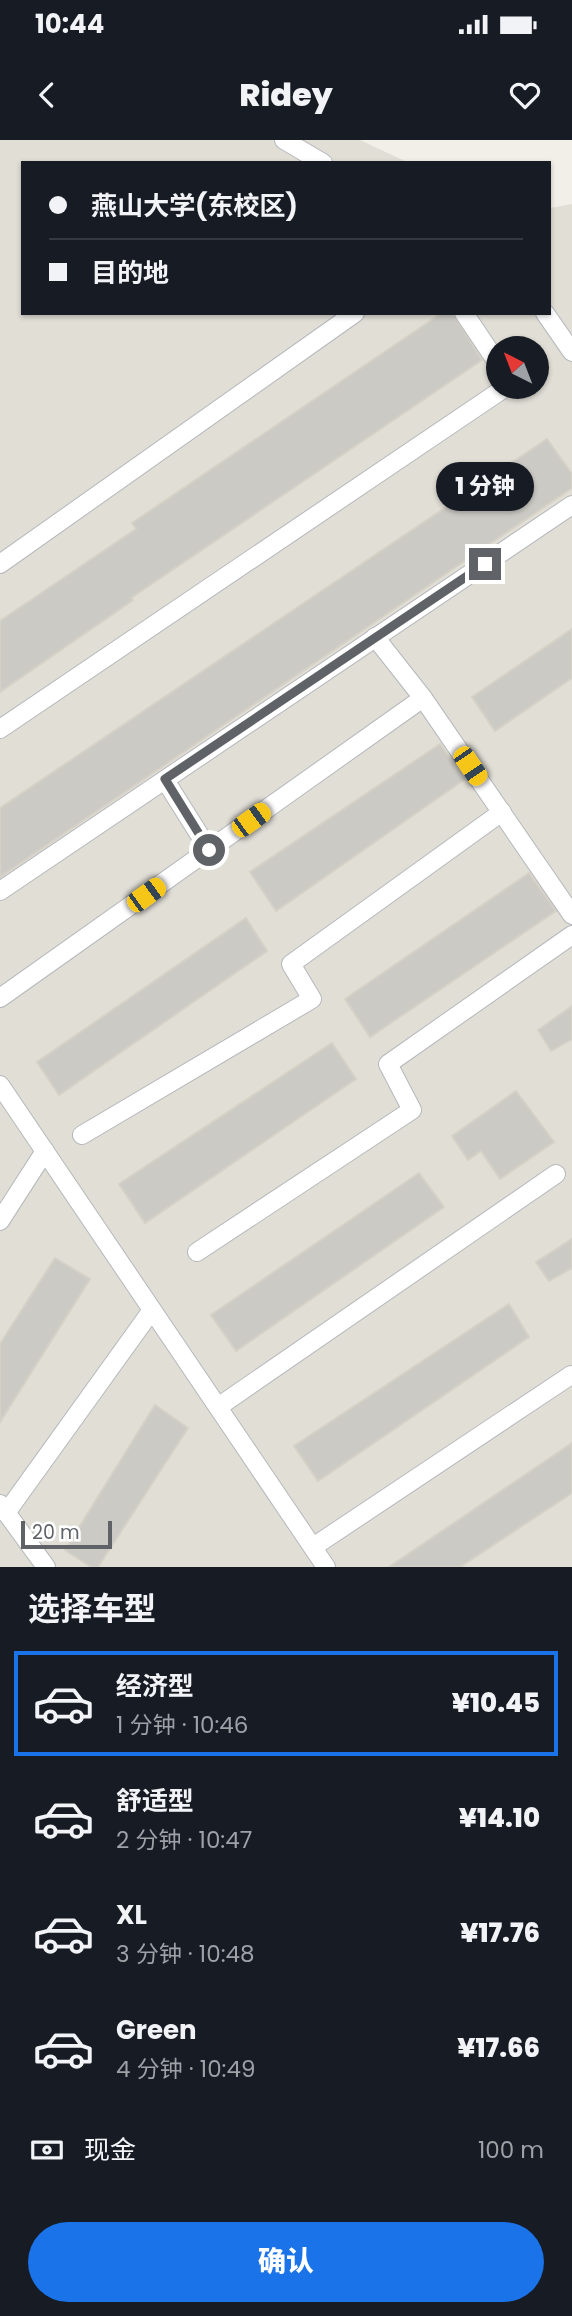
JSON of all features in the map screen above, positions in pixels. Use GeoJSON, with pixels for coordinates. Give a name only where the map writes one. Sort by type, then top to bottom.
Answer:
{"type":"FeatureCollection","features":[{"type":"Feature","properties":{"kind":"lane"},"geometry":{"type":"LineString","coordinates":[[284,140],[320,161]]}},
{"type":"Feature","properties":{"kind":"lane"},"geometry":{"type":"LineString","coordinates":[[0,564],[352,315]]}},
{"type":"Feature","properties":{"kind":"lane"},"geometry":{"type":"LineString","coordinates":[[465,315],[486,346]]}},
{"type":"Feature","properties":{"kind":"lane"},"geometry":{"type":"LineString","coordinates":[[546,315],[572,352]]}},
{"type":"Feature","properties":{"kind":"lane"},"geometry":{"type":"LineString","coordinates":[[0,729],[488,399]]}},
{"type":"Feature","properties":{"kind":"lane"},"geometry":{"type":"LineString","coordinates":[[0,891],[572,505]]}},
{"type":"Feature","properties":{"kind":"lane"},"geometry":{"type":"LineString","coordinates":[[376,637],[423,698],[572,915]]}},
{"type":"Feature","properties":{"kind":"lane"},"geometry":{"type":"LineString","coordinates":[[0,999],[423,698]]}},
{"type":"Feature","properties":{"kind":"lane"},"geometry":{"type":"LineString","coordinates":[[165,779],[209,850]]}},
{"type":"Feature","properties":{"kind":"lane"},"geometry":{"type":"LineString","coordinates":[[82,1135],[312,999],[291,964],[502,812]]}},
{"type":"Feature","properties":{"kind":"lane"},"geometry":{"type":"LineString","coordinates":[[197,1252],[412,1110],[388,1065],[572,935]]}},
{"type":"Feature","properties":{"kind":"lane"},"geometry":{"type":"LineString","coordinates":[[0,1085],[326,1567]]}},
{"type":"Feature","properties":{"kind":"lane"},"geometry":{"type":"LineString","coordinates":[[0,1221],[44,1151]]}},
{"type":"Feature","properties":{"kind":"lane"},"geometry":{"type":"LineString","coordinates":[[218,1407],[556,1174]]}},
{"type":"Feature","properties":{"kind":"lane"},"geometry":{"type":"LineString","coordinates":[[46,1567],[3,1508],[152,1310]]}},
{"type":"Feature","properties":{"kind":"lane"},"geometry":{"type":"LineString","coordinates":[[313,1547],[571,1375]]}},
{"type":"Feature","properties":{"kind":"shaded area"},"geometry":{"type":"Polygon","coordinates":[[[0,140],[360,140],[405,161],[21,161],[21,315],[551,315],[551,208],[572,204],[572,1567],[0,1567],[0,140]]]}},
{"type":"Feature","properties":{"kind":"building"},"geometry":{"type":"Polygon","coordinates":[[[439,315],[454,315],[482,360],[131,598],[133,600],[0,692],[0,621],[136,529],[132,523],[439,315]]]}},
{"type":"Feature","properties":{"kind":"building"},"geometry":{"type":"Polygon","coordinates":[[[547,439],[572,474],[572,488],[0,877],[0,808],[547,439]]]}},
{"type":"Feature","properties":{"kind":"building"},"geometry":{"type":"Polygon","coordinates":[[[572,629],[572,678],[495,731],[472,697],[572,629]]]}},
{"type":"Feature","properties":{"kind":"building"},"geometry":{"type":"Polygon","coordinates":[[[440,744],[465,779],[276,911],[250,872],[440,744]]]}},
{"type":"Feature","properties":{"kind":"building"},"geometry":{"type":"Polygon","coordinates":[[[529,873],[556,911],[370,1037],[345,999],[529,873]]]}},
{"type":"Feature","properties":{"kind":"building"},"geometry":{"type":"Polygon","coordinates":[[[246,918],[267,951],[59,1095],[37,1062],[246,918]]]}},
{"type":"Feature","properties":{"kind":"building"},"geometry":{"type":"Polygon","coordinates":[[[572,1006],[572,1039],[551,1051],[538,1030],[572,1006]]]}},
{"type":"Feature","properties":{"kind":"building"},"geometry":{"type":"Polygon","coordinates":[[[332,1043],[356,1079],[145,1223],[119,1184],[332,1043]]]}},
{"type":"Feature","properties":{"kind":"building"},"geometry":{"type":"Polygon","coordinates":[[[516,1091],[554,1142],[500,1179],[481,1151],[468,1160],[452,1136],[516,1091]]]}},
{"type":"Feature","properties":{"kind":"building"},"geometry":{"type":"Polygon","coordinates":[[[419,1173],[444,1207],[236,1351],[211,1315],[419,1173]]]}},
{"type":"Feature","properties":{"kind":"building"},"geometry":{"type":"Polygon","coordinates":[[[572,1239],[572,1268],[549,1281],[536,1262],[572,1239]]]}},
{"type":"Feature","properties":{"kind":"building"},"geometry":{"type":"Polygon","coordinates":[[[55,1258],[90,1279],[0,1422],[0,1344],[55,1258]]]}},
{"type":"Feature","properties":{"kind":"building"},"geometry":{"type":"Polygon","coordinates":[[[509,1304],[529,1337],[318,1481],[294,1446],[509,1304]]]}},
{"type":"Feature","properties":{"kind":"building"},"geometry":{"type":"Polygon","coordinates":[[[155,1405],[188,1428],[98,1567],[91,1567],[65,1550],[155,1405]]]}},
{"type":"Feature","properties":{"kind":"building"},"geometry":{"type":"Polygon","coordinates":[[[572,1443],[572,1493],[460,1567],[389,1567],[572,1443]]]}},
{"type":"Feature","properties":{"kind":"route"},"geometry":{"type":"LineString","coordinates":[[209,850],[165,779],[485,564]]}}]}
